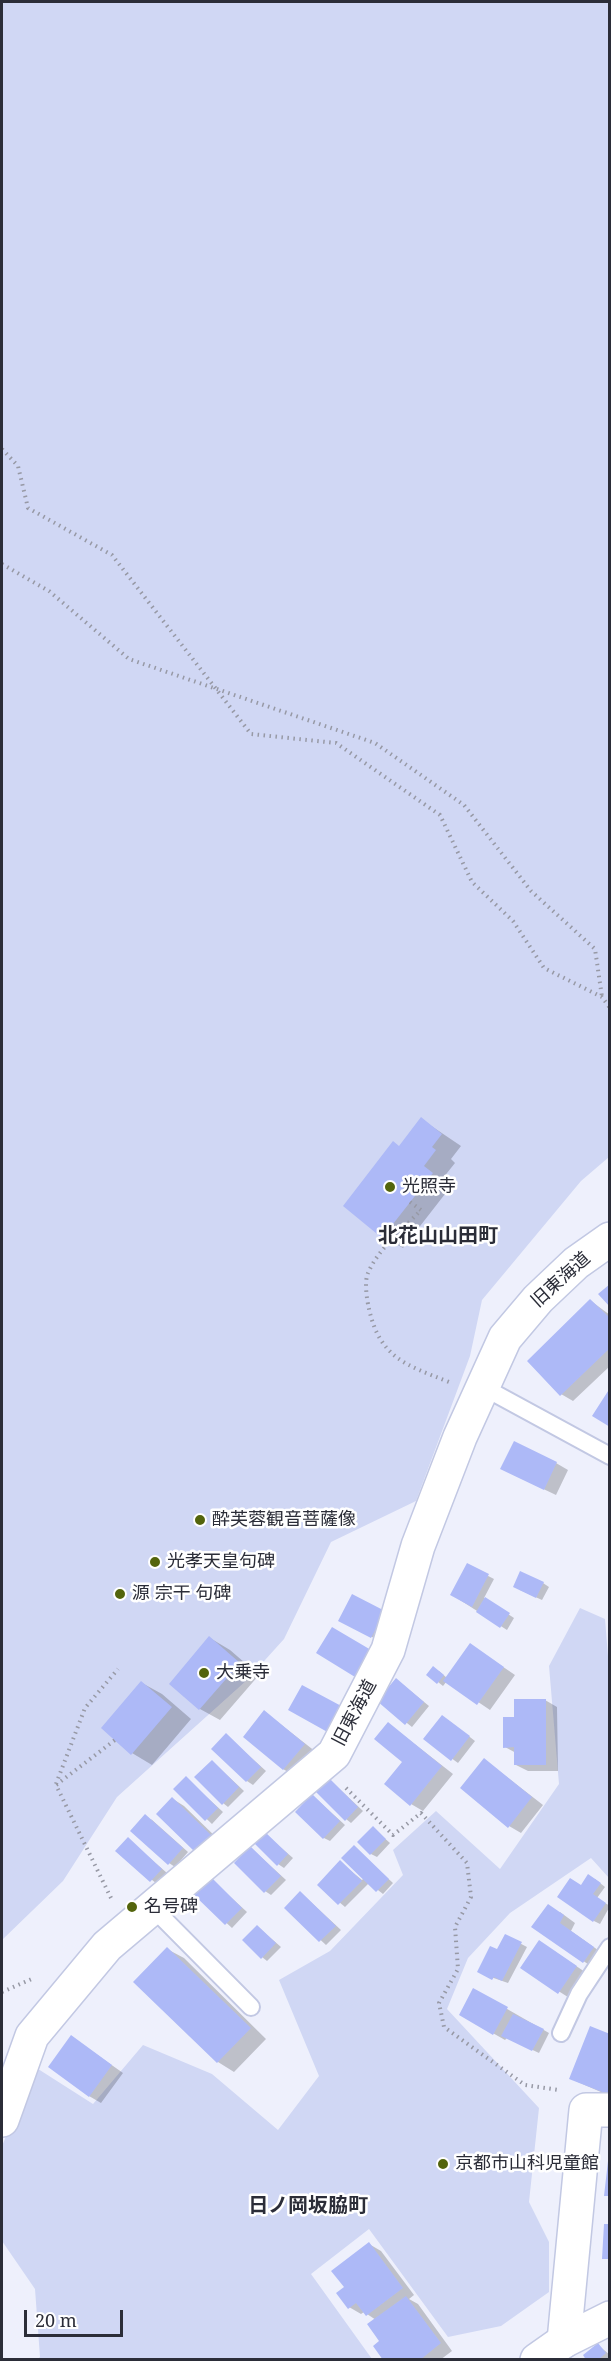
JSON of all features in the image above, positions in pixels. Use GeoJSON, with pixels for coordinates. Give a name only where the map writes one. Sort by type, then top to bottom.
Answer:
{"type":"FeatureCollection","features":[{"type":"Feature","properties":{"kind":"street","name":"旧東海道"},"geometry":{"type":"LineString","coordinates":[[2,2120],[32,2036],[107,1946],[334,1754],[388,1650],[418,1546],[460,1437],[506,1338],[538,1299],[576,1263],[607,1246]]}},
{"type":"Feature","properties":{"kind":"street"},"geometry":{"type":"LineString","coordinates":[[564,2341],[598,2110]]}},
{"type":"Feature","properties":{"kind":"street"},"geometry":{"type":"LineString","coordinates":[[537,2360],[564,2341],[609,2318]]}},
{"type":"Feature","properties":{"kind":"lane"},"geometry":{"type":"LineString","coordinates":[[481,1392],[609,1456]]}},
{"type":"Feature","properties":{"kind":"lane"},"geometry":{"type":"LineString","coordinates":[[143,1915],[252,2007]]}},
{"type":"Feature","properties":{"kind":"lane"},"geometry":{"type":"LineString","coordinates":[[561,2033],[579,1994],[609,1947]]}},
{"type":"Feature","properties":{"kind":"path"},"geometry":{"type":"LineString","coordinates":[[2,449],[18,466],[28,508],[112,555],[251,734],[336,743],[440,814],[472,882],[513,921],[544,968],[602,997]]}},
{"type":"Feature","properties":{"kind":"path"},"geometry":{"type":"LineString","coordinates":[[2,564],[49,591],[129,660],[375,743],[464,805],[531,891],[595,949],[602,997],[609,1008]]}},
{"type":"Feature","properties":{"kind":"path"},"geometry":{"type":"LineString","coordinates":[[410,1202],[421,1210],[381,1252],[367,1275],[368,1301],[374,1329],[382,1346],[399,1359],[481,1392]]}},
{"type":"Feature","properties":{"kind":"path"},"geometry":{"type":"LineString","coordinates":[[118,1669],[85,1708],[56,1785],[107,1894],[143,1915]]}},
{"type":"Feature","properties":{"kind":"path"},"geometry":{"type":"LineString","coordinates":[[56,1785],[115,1740]]}},
{"type":"Feature","properties":{"kind":"path"},"geometry":{"type":"LineString","coordinates":[[322,1764],[393,1835],[421,1813],[467,1863],[471,1897],[455,1927],[458,1969],[439,2003],[444,2027],[525,2085],[577,2093],[598,2110]]}},
{"type":"Feature","properties":{"kind":"shaded area"},"geometry":{"type":"Polygon","coordinates":[[[2,2],[609,2],[609,1157],[581,1181],[482,1300],[470,1356],[416,1501],[331,1542],[284,1639],[247,1680],[117,1797],[63,1881],[2,1940],[2,2]]]}},
{"type":"Feature","properties":{"kind":"shaded area"},"geometry":{"type":"Polygon","coordinates":[[[580,1608],[605,1619],[610,1681],[609,1878],[591,1858],[510,1913],[468,1958],[447,2009],[539,2108],[529,2202],[549,2242],[549,2292],[501,2326],[448,2337],[369,2229],[311,2274],[372,2359],[38,2359],[40,2357],[35,2289],[2,2241],[2,2146],[35,2067],[93,2104],[143,2045],[212,2074],[278,2130],[319,2076],[279,1980],[330,1951],[403,1875],[393,1850],[436,1811],[500,1869],[559,1784],[549,1666],[580,1608]]]}},
{"type":"Feature","properties":{"kind":"building","name":"光照寺"},"geometry":{"type":"Polygon","coordinates":[[[421,1117],[442,1134],[432,1147],[436,1150],[424,1166],[433,1173],[382,1238],[343,1206],[393,1141],[399,1146],[421,1117]]]}},
{"type":"Feature","properties":{"kind":"building"},"geometry":{"type":"Polygon","coordinates":[[[610,1284],[610,1307],[598,1294],[610,1284]]]}},
{"type":"Feature","properties":{"kind":"building"},"geometry":{"type":"Polygon","coordinates":[[[590,1299],[610,1318],[610,1348],[560,1396],[527,1361],[590,1299]]]}},
{"type":"Feature","properties":{"kind":"building"},"geometry":{"type":"Polygon","coordinates":[[[610,1388],[610,1427],[592,1416],[610,1388]]]}},
{"type":"Feature","properties":{"kind":"building"},"geometry":{"type":"Polygon","coordinates":[[[514,1441],[557,1462],[544,1490],[500,1469],[514,1441]]]}},
{"type":"Feature","properties":{"kind":"building"},"geometry":{"type":"Polygon","coordinates":[[[467,1563],[489,1574],[472,1607],[450,1595],[467,1563]]]}},
{"type":"Feature","properties":{"kind":"building"},"geometry":{"type":"Polygon","coordinates":[[[520,1571],[544,1582],[536,1598],[513,1587],[520,1571]]]}},
{"type":"Feature","properties":{"kind":"building"},"geometry":{"type":"Polygon","coordinates":[[[352,1594],[385,1611],[371,1638],[338,1621],[352,1594]]]}},
{"type":"Feature","properties":{"kind":"building"},"geometry":{"type":"Polygon","coordinates":[[[485,1597],[510,1613],[500,1628],[476,1612],[485,1597]]]}},
{"type":"Feature","properties":{"kind":"building"},"geometry":{"type":"Polygon","coordinates":[[[332,1627],[371,1650],[355,1677],[316,1653],[332,1627]]]}},
{"type":"Feature","properties":{"kind":"building","name":"大乗寺"},"geometry":{"type":"Polygon","coordinates":[[[209,1636],[240,1663],[199,1710],[169,1684],[209,1636]]]}},
{"type":"Feature","properties":{"kind":"building"},"geometry":{"type":"Polygon","coordinates":[[[470,1643],[504,1667],[477,1705],[443,1681],[470,1643]]]}},
{"type":"Feature","properties":{"kind":"building"},"geometry":{"type":"Polygon","coordinates":[[[433,1666],[444,1675],[437,1684],[426,1675],[433,1666]]]}},
{"type":"Feature","properties":{"kind":"building"},"geometry":{"type":"Polygon","coordinates":[[[396,1678],[424,1702],[405,1725],[377,1701],[396,1678]]]}},
{"type":"Feature","properties":{"kind":"building","name":"大乗寺"},"geometry":{"type":"Polygon","coordinates":[[[141,1681],[172,1707],[131,1755],[101,1728],[141,1681]]]}},
{"type":"Feature","properties":{"kind":"building"},"geometry":{"type":"Polygon","coordinates":[[[302,1685],[345,1708],[331,1734],[288,1710],[302,1685]]]}},
{"type":"Feature","properties":{"kind":"building"},"geometry":{"type":"Polygon","coordinates":[[[514,1699],[546,1699],[546,1765],[514,1765],[514,1747],[503,1748],[503,1717],[514,1717],[514,1699]]]}},
{"type":"Feature","properties":{"kind":"building"},"geometry":{"type":"Polygon","coordinates":[[[264,1710],[305,1744],[283,1770],[243,1737],[264,1710]]]}},
{"type":"Feature","properties":{"kind":"building"},"geometry":{"type":"Polygon","coordinates":[[[442,1715],[470,1736],[451,1761],[423,1739],[442,1715]]]}},
{"type":"Feature","properties":{"kind":"building"},"geometry":{"type":"Polygon","coordinates":[[[388,1722],[442,1766],[410,1806],[384,1784],[402,1762],[374,1739],[388,1722]]]}},
{"type":"Feature","properties":{"kind":"building"},"geometry":{"type":"Polygon","coordinates":[[[226,1733],[261,1767],[246,1782],[211,1749],[226,1733]]]}},
{"type":"Feature","properties":{"kind":"building"},"geometry":{"type":"Polygon","coordinates":[[[484,1758],[532,1797],[508,1828],[460,1788],[484,1758]]]}},
{"type":"Feature","properties":{"kind":"building"},"geometry":{"type":"Polygon","coordinates":[[[212,1760],[239,1787],[222,1805],[194,1777],[212,1760]]]}},
{"type":"Feature","properties":{"kind":"building"},"geometry":{"type":"Polygon","coordinates":[[[186,1776],[218,1808],[205,1821],[173,1789],[186,1776]]]}},
{"type":"Feature","properties":{"kind":"building"},"geometry":{"type":"Polygon","coordinates":[[[328,1777],[358,1807],[345,1821],[315,1791],[328,1777]]]}},
{"type":"Feature","properties":{"kind":"building"},"geometry":{"type":"Polygon","coordinates":[[[312,1794],[340,1821],[323,1839],[295,1812],[312,1794]]]}},
{"type":"Feature","properties":{"kind":"building"},"geometry":{"type":"Polygon","coordinates":[[[172,1797],[211,1835],[195,1852],[156,1814],[172,1797]]]}},
{"type":"Feature","properties":{"kind":"building"},"geometry":{"type":"Polygon","coordinates":[[[145,1814],[183,1848],[168,1865],[130,1831],[145,1814]]]}},
{"type":"Feature","properties":{"kind":"building"},"geometry":{"type":"Polygon","coordinates":[[[373,1826],[386,1839],[370,1855],[357,1842],[373,1826]]]}},
{"type":"Feature","properties":{"kind":"building"},"geometry":{"type":"Polygon","coordinates":[[[264,1831],[288,1854],[277,1866],[253,1842],[264,1831]]]}},
{"type":"Feature","properties":{"kind":"building"},"geometry":{"type":"Polygon","coordinates":[[[128,1837],[162,1869],[150,1882],[115,1851],[128,1837]]]}},
{"type":"Feature","properties":{"kind":"building"},"geometry":{"type":"Polygon","coordinates":[[[354,1845],[389,1879],[376,1892],[341,1858],[354,1845]]]}},
{"type":"Feature","properties":{"kind":"building"},"geometry":{"type":"Polygon","coordinates":[[[250,1846],[281,1876],[264,1893],[234,1863],[250,1846]]]}},
{"type":"Feature","properties":{"kind":"building"},"geometry":{"type":"Polygon","coordinates":[[[340,1860],[362,1881],[338,1905],[317,1885],[340,1860]]]}},
{"type":"Feature","properties":{"kind":"building"},"geometry":{"type":"Polygon","coordinates":[[[588,1874],[601,1883],[593,1894],[606,1903],[593,1922],[557,1897],[570,1878],[581,1885],[588,1874]]]}},
{"type":"Feature","properties":{"kind":"building"},"geometry":{"type":"Polygon","coordinates":[[[210,1876],[242,1908],[225,1925],[193,1894],[210,1876]]]}},
{"type":"Feature","properties":{"kind":"building"},"geometry":{"type":"Polygon","coordinates":[[[300,1891],[336,1926],[319,1942],[284,1908],[300,1891]]]}},
{"type":"Feature","properties":{"kind":"building"},"geometry":{"type":"Polygon","coordinates":[[[548,1904],[564,1915],[560,1923],[594,1947],[583,1963],[531,1927],[548,1904]]]}},
{"type":"Feature","properties":{"kind":"building"},"geometry":{"type":"Polygon","coordinates":[[[257,1925],[276,1943],[261,1959],[242,1940],[257,1925]]]}},
{"type":"Feature","properties":{"kind":"building"},"geometry":{"type":"Polygon","coordinates":[[[505,1934],[522,1942],[502,1981],[494,1977],[492,1980],[477,1972],[490,1946],[497,1949],[505,1934]]]}},
{"type":"Feature","properties":{"kind":"building"},"geometry":{"type":"Polygon","coordinates":[[[539,1940],[577,1966],[558,1994],[520,1968],[539,1940]]]}},
{"type":"Feature","properties":{"kind":"building"},"geometry":{"type":"Polygon","coordinates":[[[167,1947],[251,2028],[217,2063],[133,1982],[167,1947]]]}},
{"type":"Feature","properties":{"kind":"building"},"geometry":{"type":"Polygon","coordinates":[[[473,1988],[508,2007],[493,2035],[459,2015],[473,1988]]]}},
{"type":"Feature","properties":{"kind":"building"},"geometry":{"type":"Polygon","coordinates":[[[513,2014],[544,2029],[532,2051],[501,2036],[513,2014]]]}},
{"type":"Feature","properties":{"kind":"building"},"geometry":{"type":"Polygon","coordinates":[[[590,2026],[610,2034],[610,2095],[569,2079],[590,2026]]]}},
{"type":"Feature","properties":{"kind":"building"},"geometry":{"type":"Polygon","coordinates":[[[71,2035],[112,2065],[89,2097],[48,2067],[71,2035]]]}},
{"type":"Feature","properties":{"kind":"building"},"geometry":{"type":"Polygon","coordinates":[[[608,2161],[610,2161],[610,2196],[604,2196],[608,2161]]]}},
{"type":"Feature","properties":{"kind":"building"},"geometry":{"type":"Polygon","coordinates":[[[604,2224],[610,2224],[610,2259],[602,2259],[604,2224]]]}},
{"type":"Feature","properties":{"kind":"building"},"geometry":{"type":"Polygon","coordinates":[[[369,2242],[403,2288],[366,2316],[356,2303],[348,2309],[336,2293],[344,2287],[331,2271],[369,2242]]]}},
{"type":"Feature","properties":{"kind":"building"},"geometry":{"type":"Polygon","coordinates":[[[406,2296],[441,2343],[420,2360],[383,2360],[373,2346],[379,2341],[367,2324],[406,2296]]]}},
{"type":"Feature","properties":{"kind":"building"},"geometry":{"type":"Polygon","coordinates":[[[598,2343],[606,2353],[598,2360],[586,2360],[583,2355],[598,2343]]]}},
{"type":"Feature","properties":{"kind":"place","name":"光照寺"},"geometry":{"type":"Point","coordinates":[390,1187]}},
{"type":"Feature","properties":{"kind":"place","name":"酔芙蓉観音菩薩像"},"geometry":{"type":"Point","coordinates":[200,1520]}},
{"type":"Feature","properties":{"kind":"place","name":"光孝天皇句碑"},"geometry":{"type":"Point","coordinates":[155,1562]}},
{"type":"Feature","properties":{"kind":"place","name":"源 宗干 句碑"},"geometry":{"type":"Point","coordinates":[120,1594]}},
{"type":"Feature","properties":{"kind":"place","name":"大乗寺"},"geometry":{"type":"Point","coordinates":[204,1673]}},
{"type":"Feature","properties":{"kind":"place","name":"名号碑"},"geometry":{"type":"Point","coordinates":[132,1907]}},
{"type":"Feature","properties":{"kind":"place","name":"京都市山科児童館"},"geometry":{"type":"Point","coordinates":[443,2164]}},
{"type":"Feature","properties":{"kind":"district","name":"北花山山田町"},"geometry":{"type":"Point","coordinates":[438,1236]}},
{"type":"Feature","properties":{"kind":"district","name":"日ノ岡坂脇町"},"geometry":{"type":"Point","coordinates":[308,2206]}}]}
